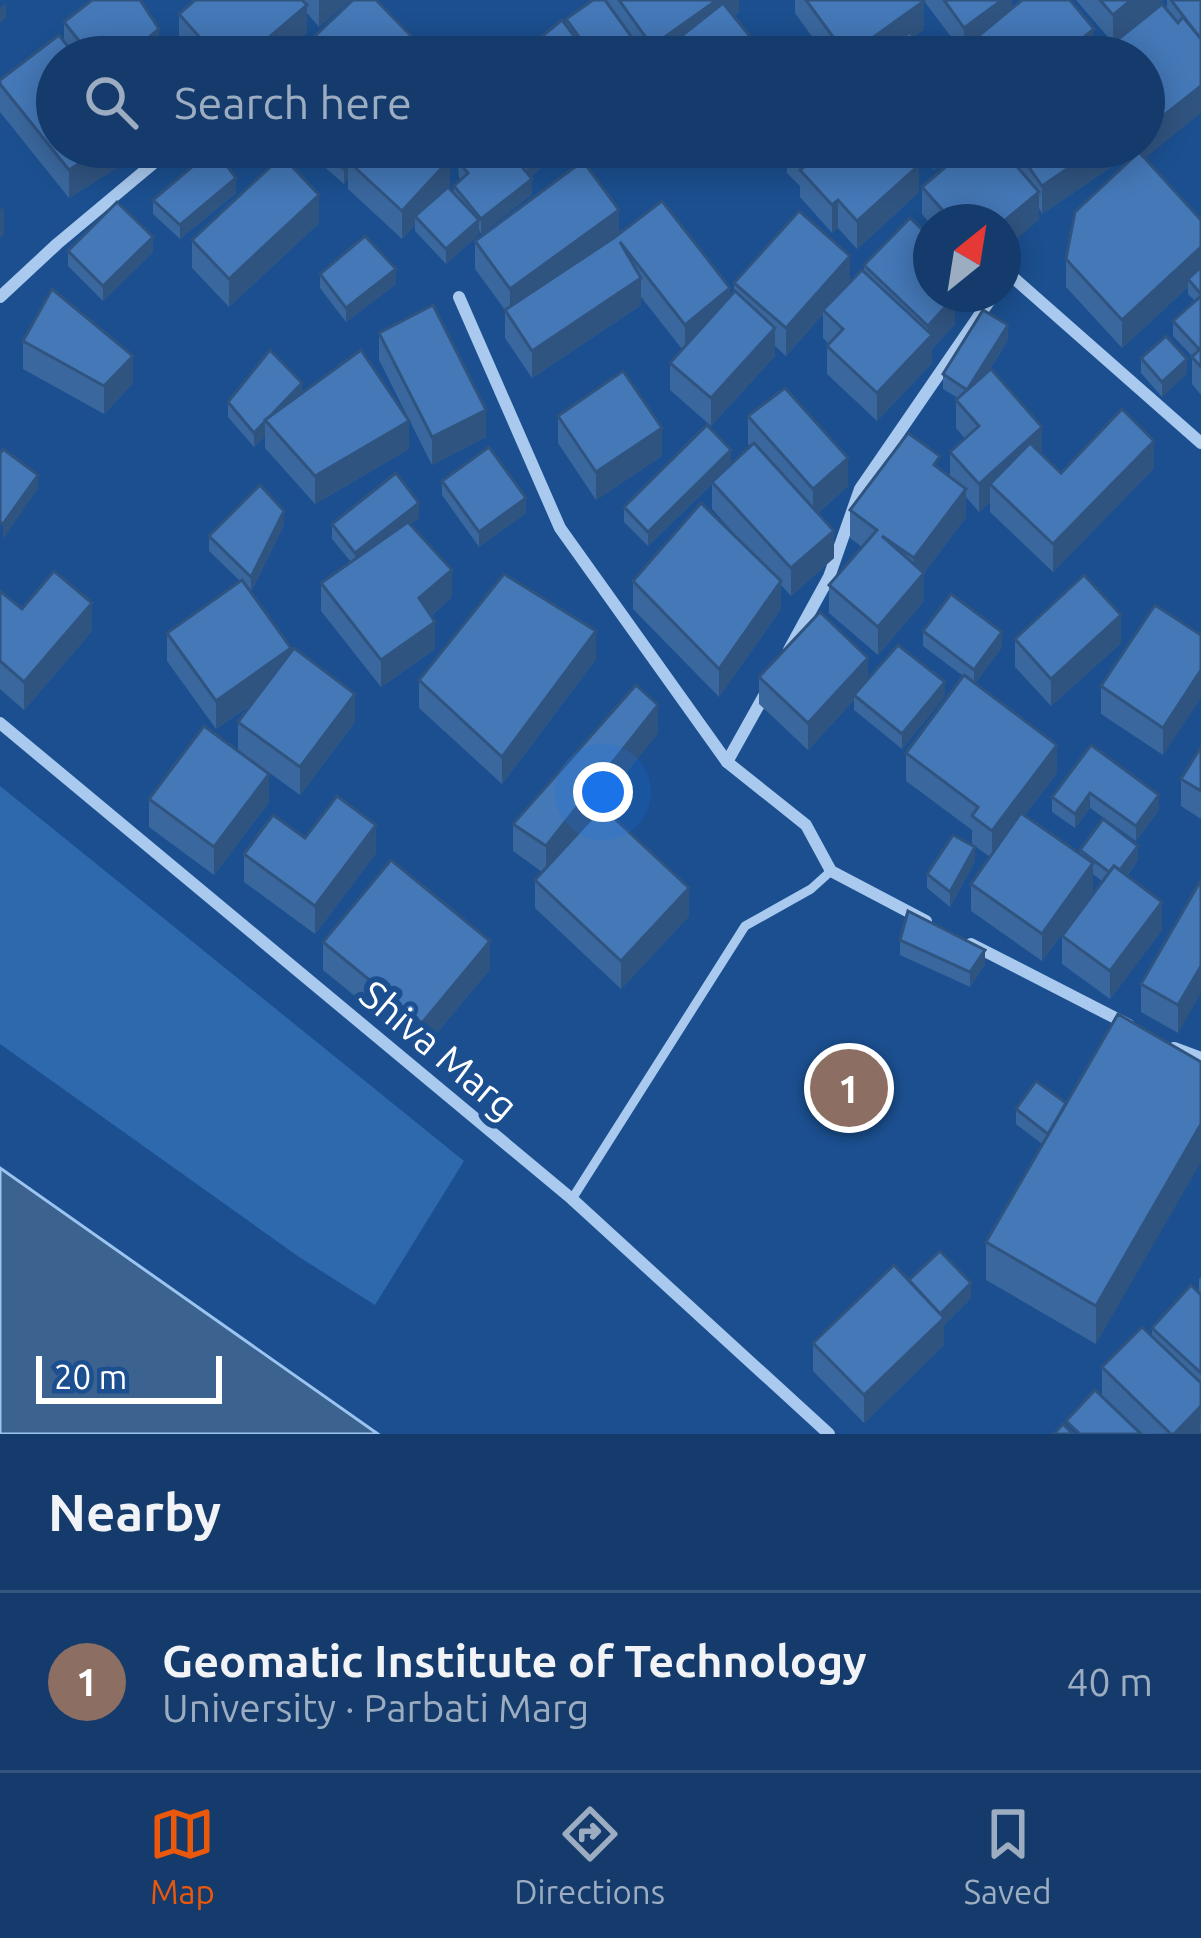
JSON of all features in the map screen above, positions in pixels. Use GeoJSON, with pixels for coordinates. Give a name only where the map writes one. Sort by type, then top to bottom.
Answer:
{"type":"FeatureCollection","features":[{"type":"Feature","properties":{"kind":"street"},"geometry":{"type":"LineString","coordinates":[[0,297],[148,168]]}},
{"type":"Feature","properties":{"kind":"street"},"geometry":{"type":"LineString","coordinates":[[1021,283],[1201,442]]}},
{"type":"Feature","properties":{"kind":"street"},"geometry":{"type":"LineString","coordinates":[[459,297],[560,528],[727,762],[806,825],[831,871],[932,924]]}},
{"type":"Feature","properties":{"kind":"street"},"geometry":{"type":"LineString","coordinates":[[784,659],[829,577],[860,489],[982,312]]}},
{"type":"Feature","properties":{"kind":"street"},"geometry":{"type":"LineString","coordinates":[[727,762],[772,680]]}},
{"type":"Feature","properties":{"kind":"street","name":"Shiva Marg"},"geometry":{"type":"LineString","coordinates":[[0,723],[572,1199],[829,1434]]}},
{"type":"Feature","properties":{"kind":"street"},"geometry":{"type":"LineString","coordinates":[[952,934],[1150,1036]]}},
{"type":"Feature","properties":{"kind":"street"},"geometry":{"type":"LineString","coordinates":[[1169,1045],[1201,1058]]}},
{"type":"Feature","properties":{"kind":"lane"},"geometry":{"type":"LineString","coordinates":[[572,1199],[745,926],[811,889],[831,871]]}},
{"type":"Feature","properties":{"kind":"shaded area"},"geometry":{"type":"Polygon","coordinates":[[[0,786],[464,1161],[375,1305],[299,1257],[0,1044],[0,786]]]}},
{"type":"Feature","properties":{"kind":"shaded area"},"geometry":{"type":"Polygon","coordinates":[[[0,1168],[378,1434],[0,1434],[0,1168]]]}},
{"type":"Feature","properties":{"kind":"building"},"geometry":{"type":"Polygon","coordinates":[[[92,0],[140,0],[159,29],[150,36],[75,36],[64,22],[92,0]]]}},
{"type":"Feature","properties":{"kind":"building"},"geometry":{"type":"Polygon","coordinates":[[[195,0],[302,0],[307,5],[271,36],[198,36],[179,14],[195,0]]]}},
{"type":"Feature","properties":{"kind":"building"},"geometry":{"type":"Polygon","coordinates":[[[353,0],[376,0],[411,36],[315,36],[353,0]]]}},
{"type":"Feature","properties":{"kind":"building"},"geometry":{"type":"Polygon","coordinates":[[[593,0],[605,0],[631,36],[578,36],[566,19],[593,0]]]}},
{"type":"Feature","properties":{"kind":"building"},"geometry":{"type":"Polygon","coordinates":[[[619,0],[717,0],[666,36],[645,36],[619,0]]]}},
{"type":"Feature","properties":{"kind":"building"},"geometry":{"type":"Polygon","coordinates":[[[806,0],[924,0],[875,36],[832,36],[806,0]]]}},
{"type":"Feature","properties":{"kind":"building"},"geometry":{"type":"Polygon","coordinates":[[[944,0],[1002,0],[964,28],[944,0]]]}},
{"type":"Feature","properties":{"kind":"building"},"geometry":{"type":"Polygon","coordinates":[[[1022,0],[1070,0],[1094,29],[1085,36],[978,36],[1022,0]]]}},
{"type":"Feature","properties":{"kind":"building"},"geometry":{"type":"Polygon","coordinates":[[[1100,0],[1131,0],[1113,15],[1100,0]]]}},
{"type":"Feature","properties":{"kind":"building"},"geometry":{"type":"Polygon","coordinates":[[[1171,0],[1201,0],[1201,39],[1197,34],[1171,0]]]}},
{"type":"Feature","properties":{"kind":"building"},"geometry":{"type":"Polygon","coordinates":[[[723,3],[750,36],[681,36],[723,3]]]}},
{"type":"Feature","properties":{"kind":"building"},"geometry":{"type":"Polygon","coordinates":[[[1162,4],[1178,23],[1183,17],[1201,39],[1201,86],[1165,114],[1165,36],[1122,36],[1162,4]]]}},
{"type":"Feature","properties":{"kind":"building"},"geometry":{"type":"Polygon","coordinates":[[[562,20],[574,36],[542,36],[562,20]]]}},
{"type":"Feature","properties":{"kind":"building"},"geometry":{"type":"Polygon","coordinates":[[[36,53],[36,129],[0,84],[36,53]]]}},
{"type":"Feature","properties":{"kind":"building"},"geometry":{"type":"Polygon","coordinates":[[[191,168],[229,168],[236,178],[180,225],[153,200],[191,168]]]}},
{"type":"Feature","properties":{"kind":"building"},"geometry":{"type":"Polygon","coordinates":[[[269,168],[293,168],[319,195],[229,279],[192,240],[269,168]]]}},
{"type":"Feature","properties":{"kind":"building"},"geometry":{"type":"Polygon","coordinates":[[[356,168],[442,168],[402,211],[356,168]]]}},
{"type":"Feature","properties":{"kind":"building"},"geometry":{"type":"Polygon","coordinates":[[[464,168],[523,168],[532,179],[481,219],[454,186],[468,173],[464,168]]]}},
{"type":"Feature","properties":{"kind":"building"},"geometry":{"type":"Polygon","coordinates":[[[574,168],[588,168],[619,210],[510,289],[475,241],[574,168]]]}},
{"type":"Feature","properties":{"kind":"building"},"geometry":{"type":"Polygon","coordinates":[[[916,168],[857,221],[838,200],[832,205],[800,170],[916,168]]]}},
{"type":"Feature","properties":{"kind":"building"},"geometry":{"type":"Polygon","coordinates":[[[944,168],[1018,168],[1039,192],[1021,207],[937,204],[922,187],[944,168]]]}},
{"type":"Feature","properties":{"kind":"building"},"geometry":{"type":"Polygon","coordinates":[[[1030,168],[1068,168],[1042,186],[1030,168]]]}},
{"type":"Feature","properties":{"kind":"building"},"geometry":{"type":"Polygon","coordinates":[[[1122,168],[1154,168],[1201,220],[1201,247],[1122,320],[1066,259],[1075,212],[1122,168]]]}},
{"type":"Feature","properties":{"kind":"building"},"geometry":{"type":"Polygon","coordinates":[[[448,187],[479,220],[446,249],[415,216],[448,187]]]}},
{"type":"Feature","properties":{"kind":"building"},"geometry":{"type":"Polygon","coordinates":[[[662,201],[730,288],[685,325],[620,242],[641,278],[532,351],[505,310],[662,201]]]}},
{"type":"Feature","properties":{"kind":"building"},"geometry":{"type":"Polygon","coordinates":[[[117,202],[153,237],[103,286],[68,251],[117,202]]]}},
{"type":"Feature","properties":{"kind":"building"},"geometry":{"type":"Polygon","coordinates":[[[799,211],[850,256],[786,328],[734,283],[799,211]]]}},
{"type":"Feature","properties":{"kind":"building"},"geometry":{"type":"Polygon","coordinates":[[[910,218],[913,221],[913,312],[864,265],[910,218]]]}},
{"type":"Feature","properties":{"kind":"building"},"geometry":{"type":"Polygon","coordinates":[[[365,236],[396,269],[346,308],[320,274],[365,236]]]}},
{"type":"Feature","properties":{"kind":"building"},"geometry":{"type":"Polygon","coordinates":[[[1201,267],[1201,294],[1188,279],[1201,267]]]}},
{"type":"Feature","properties":{"kind":"building"},"geometry":{"type":"Polygon","coordinates":[[[862,270],[932,335],[877,393],[827,346],[843,329],[823,310],[862,270]]]}},
{"type":"Feature","properties":{"kind":"building"},"geometry":{"type":"Polygon","coordinates":[[[52,289],[133,356],[104,386],[23,341],[52,289]]]}},
{"type":"Feature","properties":{"kind":"building"},"geometry":{"type":"Polygon","coordinates":[[[735,291],[775,328],[711,398],[670,363],[735,291]]]}},
{"type":"Feature","properties":{"kind":"building"},"geometry":{"type":"Polygon","coordinates":[[[1201,296],[1201,348],[1199,349],[1173,321],[1201,296]]]}},
{"type":"Feature","properties":{"kind":"building"},"geometry":{"type":"Polygon","coordinates":[[[433,305],[486,410],[432,437],[379,333],[433,305]]]}},
{"type":"Feature","properties":{"kind":"building"},"geometry":{"type":"Polygon","coordinates":[[[913,312],[941,312],[928,326],[913,312]]]}},
{"type":"Feature","properties":{"kind":"building"},"geometry":{"type":"Polygon","coordinates":[[[982,312],[1008,325],[967,390],[943,374],[982,312]]]}},
{"type":"Feature","properties":{"kind":"building"},"geometry":{"type":"Polygon","coordinates":[[[1166,336],[1187,359],[1162,382],[1141,358],[1166,336]]]}},
{"type":"Feature","properties":{"kind":"building"},"geometry":{"type":"Polygon","coordinates":[[[270,350],[302,383],[254,433],[228,402],[270,350]]]}},
{"type":"Feature","properties":{"kind":"building"},"geometry":{"type":"Polygon","coordinates":[[[361,350],[409,421],[315,476],[265,420],[361,350]]]}},
{"type":"Feature","properties":{"kind":"building"},"geometry":{"type":"Polygon","coordinates":[[[991,369],[1042,427],[979,484],[950,452],[979,426],[956,400],[991,369]]]}},
{"type":"Feature","properties":{"kind":"building"},"geometry":{"type":"Polygon","coordinates":[[[623,371],[662,428],[596,472],[558,416],[623,371]]]}},
{"type":"Feature","properties":{"kind":"building"},"geometry":{"type":"Polygon","coordinates":[[[785,388],[848,458],[813,489],[748,416],[785,388]]]}},
{"type":"Feature","properties":{"kind":"building"},"geometry":{"type":"Polygon","coordinates":[[[1122,409],[1154,441],[1053,544],[990,484],[1030,443],[1061,473],[1122,409]]]}},
{"type":"Feature","properties":{"kind":"building"},"geometry":{"type":"Polygon","coordinates":[[[707,425],[731,450],[648,532],[624,507],[707,425]]]}},
{"type":"Feature","properties":{"kind":"building"},"geometry":{"type":"Polygon","coordinates":[[[908,433],[940,456],[934,465],[966,489],[914,558],[882,536],[924,573],[878,627],[829,585],[877,530],[850,510],[908,433]]]}},
{"type":"Feature","properties":{"kind":"building"},"geometry":{"type":"Polygon","coordinates":[[[754,443],[834,531],[791,568],[712,482],[754,443]]]}},
{"type":"Feature","properties":{"kind":"building"},"geometry":{"type":"Polygon","coordinates":[[[489,447],[526,498],[479,532],[442,481],[489,447]]]}},
{"type":"Feature","properties":{"kind":"building"},"geometry":{"type":"Polygon","coordinates":[[[3,449],[38,475],[3,524],[0,454],[3,449]]]}},
{"type":"Feature","properties":{"kind":"building"},"geometry":{"type":"Polygon","coordinates":[[[396,473],[419,503],[355,553],[332,524],[396,473]]]}},
{"type":"Feature","properties":{"kind":"building"},"geometry":{"type":"Polygon","coordinates":[[[260,485],[284,511],[251,577],[209,536],[260,485]]]}},
{"type":"Feature","properties":{"kind":"building"},"geometry":{"type":"Polygon","coordinates":[[[701,503],[781,581],[719,669],[633,581],[701,503]]]}},
{"type":"Feature","properties":{"kind":"building"},"geometry":{"type":"Polygon","coordinates":[[[408,522],[452,570],[419,598],[435,622],[381,660],[321,583],[408,522]]]}},
{"type":"Feature","properties":{"kind":"building"},"geometry":{"type":"Polygon","coordinates":[[[54,571],[92,603],[24,682],[0,661],[0,591],[22,609],[54,571]]]}},
{"type":"Feature","properties":{"kind":"building"},"geometry":{"type":"Polygon","coordinates":[[[504,574],[596,631],[502,757],[419,680],[504,574]]]}},
{"type":"Feature","properties":{"kind":"building"},"geometry":{"type":"Polygon","coordinates":[[[1084,575],[1121,615],[1051,679],[1015,639],[1084,575]]]}},
{"type":"Feature","properties":{"kind":"building"},"geometry":{"type":"Polygon","coordinates":[[[242,580],[291,648],[216,701],[167,633],[242,580]]]}},
{"type":"Feature","properties":{"kind":"building"},"geometry":{"type":"Polygon","coordinates":[[[951,594],[1002,632],[974,670],[923,631],[951,594]]]}},
{"type":"Feature","properties":{"kind":"building"},"geometry":{"type":"Polygon","coordinates":[[[1155,605],[1201,635],[1201,670],[1163,728],[1101,686],[1155,605]]]}},
{"type":"Feature","properties":{"kind":"building"},"geometry":{"type":"Polygon","coordinates":[[[820,612],[868,658],[808,723],[759,677],[820,612]]]}},
{"type":"Feature","properties":{"kind":"building"},"geometry":{"type":"Polygon","coordinates":[[[898,645],[945,682],[902,734],[854,695],[898,645]]]}},
{"type":"Feature","properties":{"kind":"building"},"geometry":{"type":"Polygon","coordinates":[[[294,648],[355,694],[300,767],[238,722],[294,648]]]}},
{"type":"Feature","properties":{"kind":"building"},"geometry":{"type":"Polygon","coordinates":[[[964,675],[1057,745],[992,831],[972,816],[978,807],[906,753],[964,675]]]}},
{"type":"Feature","properties":{"kind":"building"},"geometry":{"type":"Polygon","coordinates":[[[636,685],[658,705],[546,846],[513,824],[636,685]]]}},
{"type":"Feature","properties":{"kind":"building"},"geometry":{"type":"Polygon","coordinates":[[[204,726],[269,774],[214,847],[149,799],[204,726]]]}},
{"type":"Feature","properties":{"kind":"building"},"geometry":{"type":"Polygon","coordinates":[[[1091,745],[1159,795],[1136,826],[1090,793],[1075,814],[1052,797],[1091,745]]]}},
{"type":"Feature","properties":{"kind":"building"},"geometry":{"type":"Polygon","coordinates":[[[1201,747],[1201,791],[1181,779],[1201,747]]]}},
{"type":"Feature","properties":{"kind":"building"},"geometry":{"type":"Polygon","coordinates":[[[337,796],[376,825],[315,906],[244,854],[273,815],[305,838],[337,796]]]}},
{"type":"Feature","properties":{"kind":"building"},"geometry":{"type":"Polygon","coordinates":[[[602,807],[689,888],[621,961],[535,880],[602,807]]]}},
{"type":"Feature","properties":{"kind":"building"},"geometry":{"type":"Polygon","coordinates":[[[1021,813],[1093,863],[1042,934],[971,884],[1021,813]]]}},
{"type":"Feature","properties":{"kind":"building"},"geometry":{"type":"Polygon","coordinates":[[[1103,819],[1138,846],[1120,870],[1114,866],[1109,872],[1080,850],[1103,819]]]}},
{"type":"Feature","properties":{"kind":"building"},"geometry":{"type":"Polygon","coordinates":[[[953,835],[975,847],[950,892],[927,874],[953,835]]]}},
{"type":"Feature","properties":{"kind":"building"},"geometry":{"type":"Polygon","coordinates":[[[391,860],[490,941],[422,1023],[323,942],[391,860]]]}},
{"type":"Feature","properties":{"kind":"building"},"geometry":{"type":"Polygon","coordinates":[[[1114,866],[1162,902],[1110,971],[1062,936],[1114,866]]]}},
{"type":"Feature","properties":{"kind":"building"},"geometry":{"type":"Polygon","coordinates":[[[1201,880],[1201,966],[1178,1005],[1141,984],[1201,880]]]}},
{"type":"Feature","properties":{"kind":"building"},"geometry":{"type":"Polygon","coordinates":[[[908,911],[985,950],[970,972],[900,940],[908,911]]]}},
{"type":"Feature","properties":{"kind":"building"},"geometry":{"type":"Polygon","coordinates":[[[1118,1014],[1201,1062],[1201,1124],[1096,1306],[986,1242],[1118,1014]]]}},
{"type":"Feature","properties":{"kind":"building"},"geometry":{"type":"Polygon","coordinates":[[[1036,1081],[1066,1103],[1048,1134],[1016,1109],[1036,1081]]]}},
{"type":"Feature","properties":{"kind":"building"},"geometry":{"type":"Polygon","coordinates":[[[940,1251],[971,1283],[940,1314],[909,1280],[940,1251]]]}},
{"type":"Feature","properties":{"kind":"building"},"geometry":{"type":"Polygon","coordinates":[[[894,1265],[944,1318],[864,1395],[813,1343],[894,1265]]]}},
{"type":"Feature","properties":{"kind":"building"},"geometry":{"type":"Polygon","coordinates":[[[1191,1285],[1201,1295],[1201,1373],[1152,1328],[1191,1285]]]}},
{"type":"Feature","properties":{"kind":"building"},"geometry":{"type":"Polygon","coordinates":[[[1142,1327],[1201,1383],[1201,1406],[1174,1434],[1102,1367],[1142,1327]]]}},
{"type":"Feature","properties":{"kind":"building"},"geometry":{"type":"Polygon","coordinates":[[[1095,1390],[1141,1434],[1080,1434],[1066,1421],[1095,1390]]]}},
{"type":"Feature","properties":{"kind":"building"},"geometry":{"type":"Polygon","coordinates":[[[1063,1424],[1073,1434],[1054,1434],[1063,1424]]]}},
{"type":"Feature","properties":{"kind":"place","name":"Geomatic Institute of Technology"},"geometry":{"type":"Point","coordinates":[849,1088]}}]}
